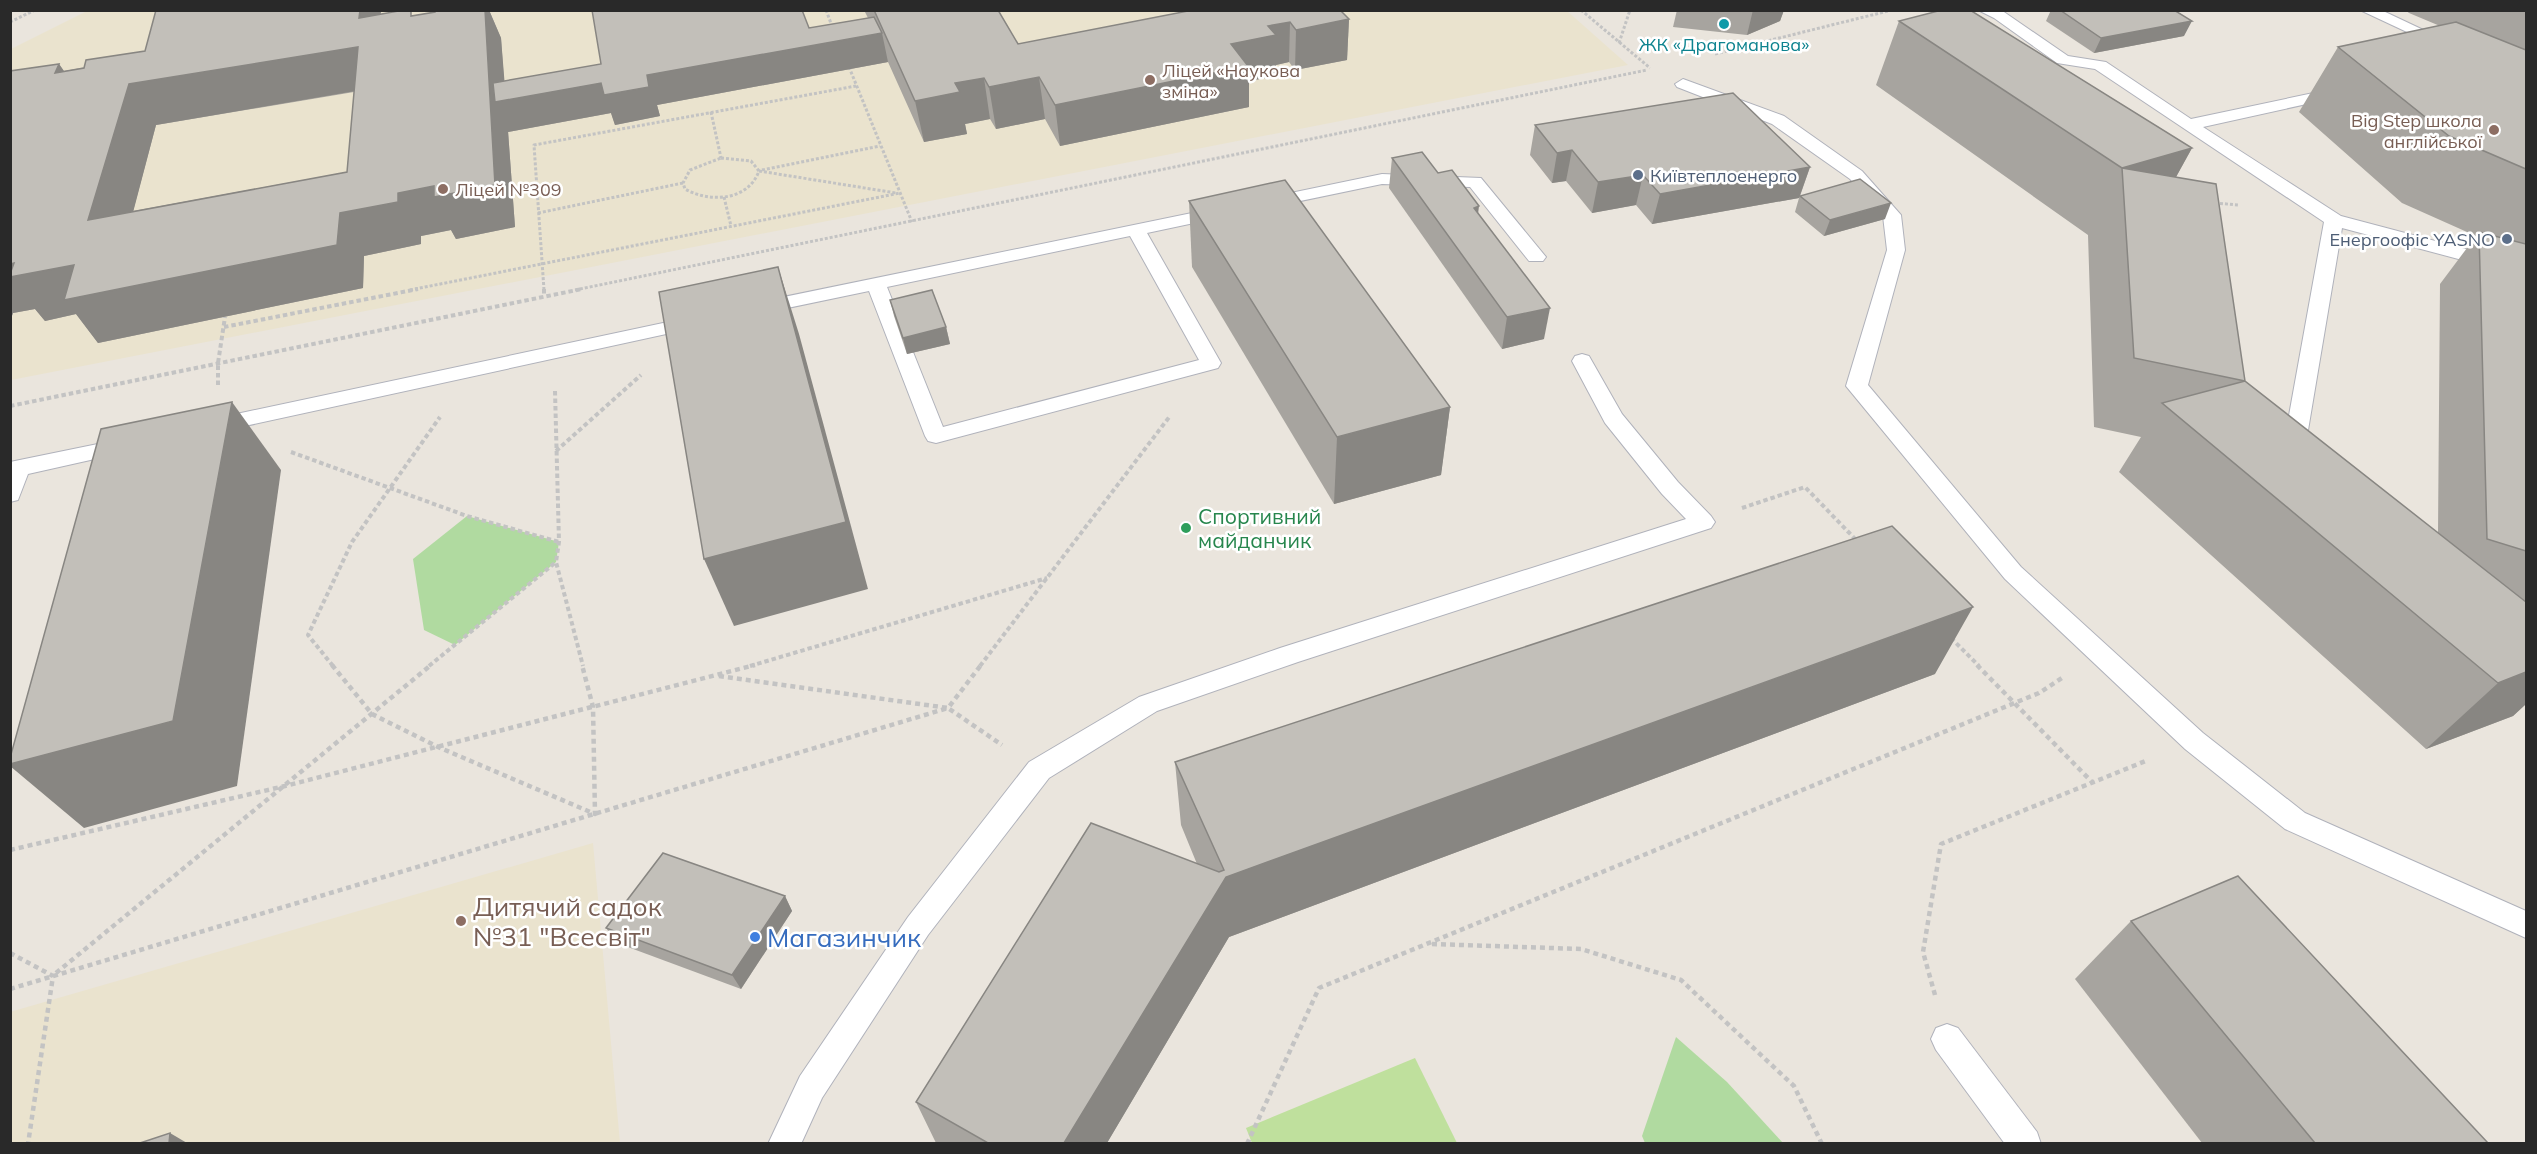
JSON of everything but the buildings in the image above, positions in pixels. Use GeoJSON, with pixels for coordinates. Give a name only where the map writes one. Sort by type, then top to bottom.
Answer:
{"type":"FeatureCollection","features":[{"type":"Feature","properties":{"kind":"lane"},"geometry":{"type":"LineString","coordinates":[[1992,13],[2020,10]]}},
{"type":"Feature","properties":{"kind":"lane"},"geometry":{"type":"LineString","coordinates":[[2367,10],[2460,50]]}},
{"type":"Feature","properties":{"kind":"lane"},"geometry":{"type":"LineString","coordinates":[[1992,13],[2062,60],[2100,65],[2334,220],[2526,271]]}},
{"type":"Feature","properties":{"kind":"lane"},"geometry":{"type":"LineString","coordinates":[[1683,84],[1778,120],[1856,175],[1892,214],[1896,250],[1857,386],[2013,573],[2193,741],[2295,821],[2526,925]]}},
{"type":"Feature","properties":{"kind":"lane"},"geometry":{"type":"LineString","coordinates":[[2188,125],[2359,88]]}},
{"type":"Feature","properties":{"kind":"lane"},"geometry":{"type":"LineString","coordinates":[[737,313],[1382,178],[1475,182],[1536,257]]}},
{"type":"Feature","properties":{"kind":"lane"},"geometry":{"type":"LineString","coordinates":[[2290,474],[2334,220]]}},
{"type":"Feature","properties":{"kind":"lane"},"geometry":{"type":"LineString","coordinates":[[876,283],[936,436],[1210,363],[1136,230]]}},
{"type":"Feature","properties":{"kind":"lane"},"geometry":{"type":"LineString","coordinates":[[194,430],[714,318]]}},
{"type":"Feature","properties":{"kind":"lane"},"geometry":{"type":"LineString","coordinates":[[784,1143],[811,1087],[918,926],[1039,770],[1148,704],[1289,655],[1703,522],[1670,488],[1613,418],[1582,361]]}},
{"type":"Feature","properties":{"kind":"lane"},"geometry":{"type":"LineString","coordinates":[[10,494],[15,469],[148,440]]}},
{"type":"Feature","properties":{"kind":"lane"},"geometry":{"type":"LineString","coordinates":[[1947,1039],[2025,1143]]}},
{"type":"Feature","properties":{"kind":"path"},"geometry":{"type":"LineString","coordinates":[[10,22],[35,10]]}},
{"type":"Feature","properties":{"kind":"path"},"geometry":{"type":"LineString","coordinates":[[825,10],[834,32]]}},
{"type":"Feature","properties":{"kind":"path"},"geometry":{"type":"LineString","coordinates":[[10,406],[1652,69],[1581,10]]}},
{"type":"Feature","properties":{"kind":"path"},"geometry":{"type":"LineString","coordinates":[[1619,43],[1630,10]]}},
{"type":"Feature","properties":{"kind":"path"},"geometry":{"type":"LineString","coordinates":[[1709,55],[1892,10]]}},
{"type":"Feature","properties":{"kind":"path"},"geometry":{"type":"LineString","coordinates":[[846,61],[912,222]]}},
{"type":"Feature","properties":{"kind":"path"},"geometry":{"type":"LineString","coordinates":[[544,296],[534,145],[856,86]]}},
{"type":"Feature","properties":{"kind":"path"},"geometry":{"type":"LineString","coordinates":[[711,112],[721,158]]}},
{"type":"Feature","properties":{"kind":"path"},"geometry":{"type":"LineString","coordinates":[[759,171],[880,146]]}},
{"type":"Feature","properties":{"kind":"path"},"geometry":{"type":"LineString","coordinates":[[683,183],[690,170],[721,158],[751,161],[759,171],[900,193]]}},
{"type":"Feature","properties":{"kind":"path"},"geometry":{"type":"LineString","coordinates":[[683,183],[691,194],[711,198],[724,197],[753,184],[759,171]]}},
{"type":"Feature","properties":{"kind":"path"},"geometry":{"type":"LineString","coordinates":[[538,213],[683,183]]}},
{"type":"Feature","properties":{"kind":"path"},"geometry":{"type":"LineString","coordinates":[[224,327],[900,193]]}},
{"type":"Feature","properties":{"kind":"path"},"geometry":{"type":"LineString","coordinates":[[724,197],[731,226]]}},
{"type":"Feature","properties":{"kind":"path"},"geometry":{"type":"LineString","coordinates":[[2210,202],[2247,206]]}},
{"type":"Feature","properties":{"kind":"path"},"geometry":{"type":"LineString","coordinates":[[225,317],[218,363],[218,425],[467,516],[559,542]]}},
{"type":"Feature","properties":{"kind":"path"},"geometry":{"type":"LineString","coordinates":[[10,988],[948,708],[1210,363]]}},
{"type":"Feature","properties":{"kind":"path"},"geometry":{"type":"LineString","coordinates":[[556,452],[648,368]]}},
{"type":"Feature","properties":{"kind":"path"},"geometry":{"type":"LineString","coordinates":[[555,383],[559,542],[556,562],[593,708],[595,814]]}},
{"type":"Feature","properties":{"kind":"path"},"geometry":{"type":"LineString","coordinates":[[443,413],[352,542],[308,635],[372,714],[438,747],[595,814]]}},
{"type":"Feature","properties":{"kind":"path"},"geometry":{"type":"LineString","coordinates":[[1703,522],[1805,487],[1864,547]]}},
{"type":"Feature","properties":{"kind":"path"},"geometry":{"type":"LineString","coordinates":[[28,1143],[53,976],[556,562]]}},
{"type":"Feature","properties":{"kind":"path"},"geometry":{"type":"LineString","coordinates":[[10,850],[285,786],[717,676],[1047,578]]}},
{"type":"Feature","properties":{"kind":"path"},"geometry":{"type":"LineString","coordinates":[[1947,634],[2093,783]]}},
{"type":"Feature","properties":{"kind":"path"},"geometry":{"type":"LineString","coordinates":[[1246,1143],[1319,988],[2039,693],[2100,652]]}},
{"type":"Feature","properties":{"kind":"path"},"geometry":{"type":"LineString","coordinates":[[717,676],[948,708],[1039,770]]}},
{"type":"Feature","properties":{"kind":"path"},"geometry":{"type":"LineString","coordinates":[[1947,1039],[1923,952],[1941,844],[2193,741]]}},
{"type":"Feature","properties":{"kind":"path"},"geometry":{"type":"LineString","coordinates":[[1428,944],[1581,948],[1681,980],[1794,1086],[1822,1143]]}},
{"type":"Feature","properties":{"kind":"path"},"geometry":{"type":"LineString","coordinates":[[10,953],[53,976]]}},
{"type":"Feature","properties":{"kind":"shaded area"},"geometry":{"type":"Polygon","coordinates":[[[1566,10],[1628,65],[11,380],[11,49],[87,11],[1566,10]]]}},
{"type":"Feature","properties":{"kind":"shaded area","name":"Дитячий садок №31 \"Всесвіт\""},"geometry":{"type":"Polygon","coordinates":[[[593,843],[620,1143],[11,1143],[10,1012],[593,843]]]}},
{"type":"Feature","properties":{"kind":"green space"},"geometry":{"type":"Polygon","coordinates":[[[467,516],[559,542],[556,562],[455,645],[424,630],[413,559],[467,516]]]}},
{"type":"Feature","properties":{"kind":"green space"},"geometry":{"type":"Polygon","coordinates":[[[1676,1037],[1727,1082],[1783,1143],[1645,1143],[1642,1136],[1676,1037]]]}},
{"type":"Feature","properties":{"kind":"green space"},"geometry":{"type":"Polygon","coordinates":[[[1415,1058],[1457,1143],[1252,1143],[1246,1128],[1415,1058]]]}},
{"type":"Feature","properties":{"kind":"place","name":"ЖК «Драгоманова»"},"geometry":{"type":"Point","coordinates":[1724,24]}},
{"type":"Feature","properties":{"kind":"place","name":"Ліцей «Наукова зміна»"},"geometry":{"type":"Point","coordinates":[1150,80]}},
{"type":"Feature","properties":{"kind":"place","name":"Big Step школа англiйськоï"},"geometry":{"type":"Point","coordinates":[2494,130]}},
{"type":"Feature","properties":{"kind":"place","name":"Київтеплоенерго"},"geometry":{"type":"Point","coordinates":[1638,175]}},
{"type":"Feature","properties":{"kind":"place","name":"Ліцей №309"},"geometry":{"type":"Point","coordinates":[443,189]}},
{"type":"Feature","properties":{"kind":"place","name":"Енергоофіс YASNO"},"geometry":{"type":"Point","coordinates":[2507,239]}},
{"type":"Feature","properties":{"kind":"place","name":"Спортивний майданчик"},"geometry":{"type":"Point","coordinates":[1186,528]}},
{"type":"Feature","properties":{"kind":"place","name":"Дитячий садок №31 \"Всесвіт\""},"geometry":{"type":"Point","coordinates":[461,921]}},
{"type":"Feature","properties":{"kind":"place","name":"Магазинчик"},"geometry":{"type":"Point","coordinates":[755,937]}}]}
